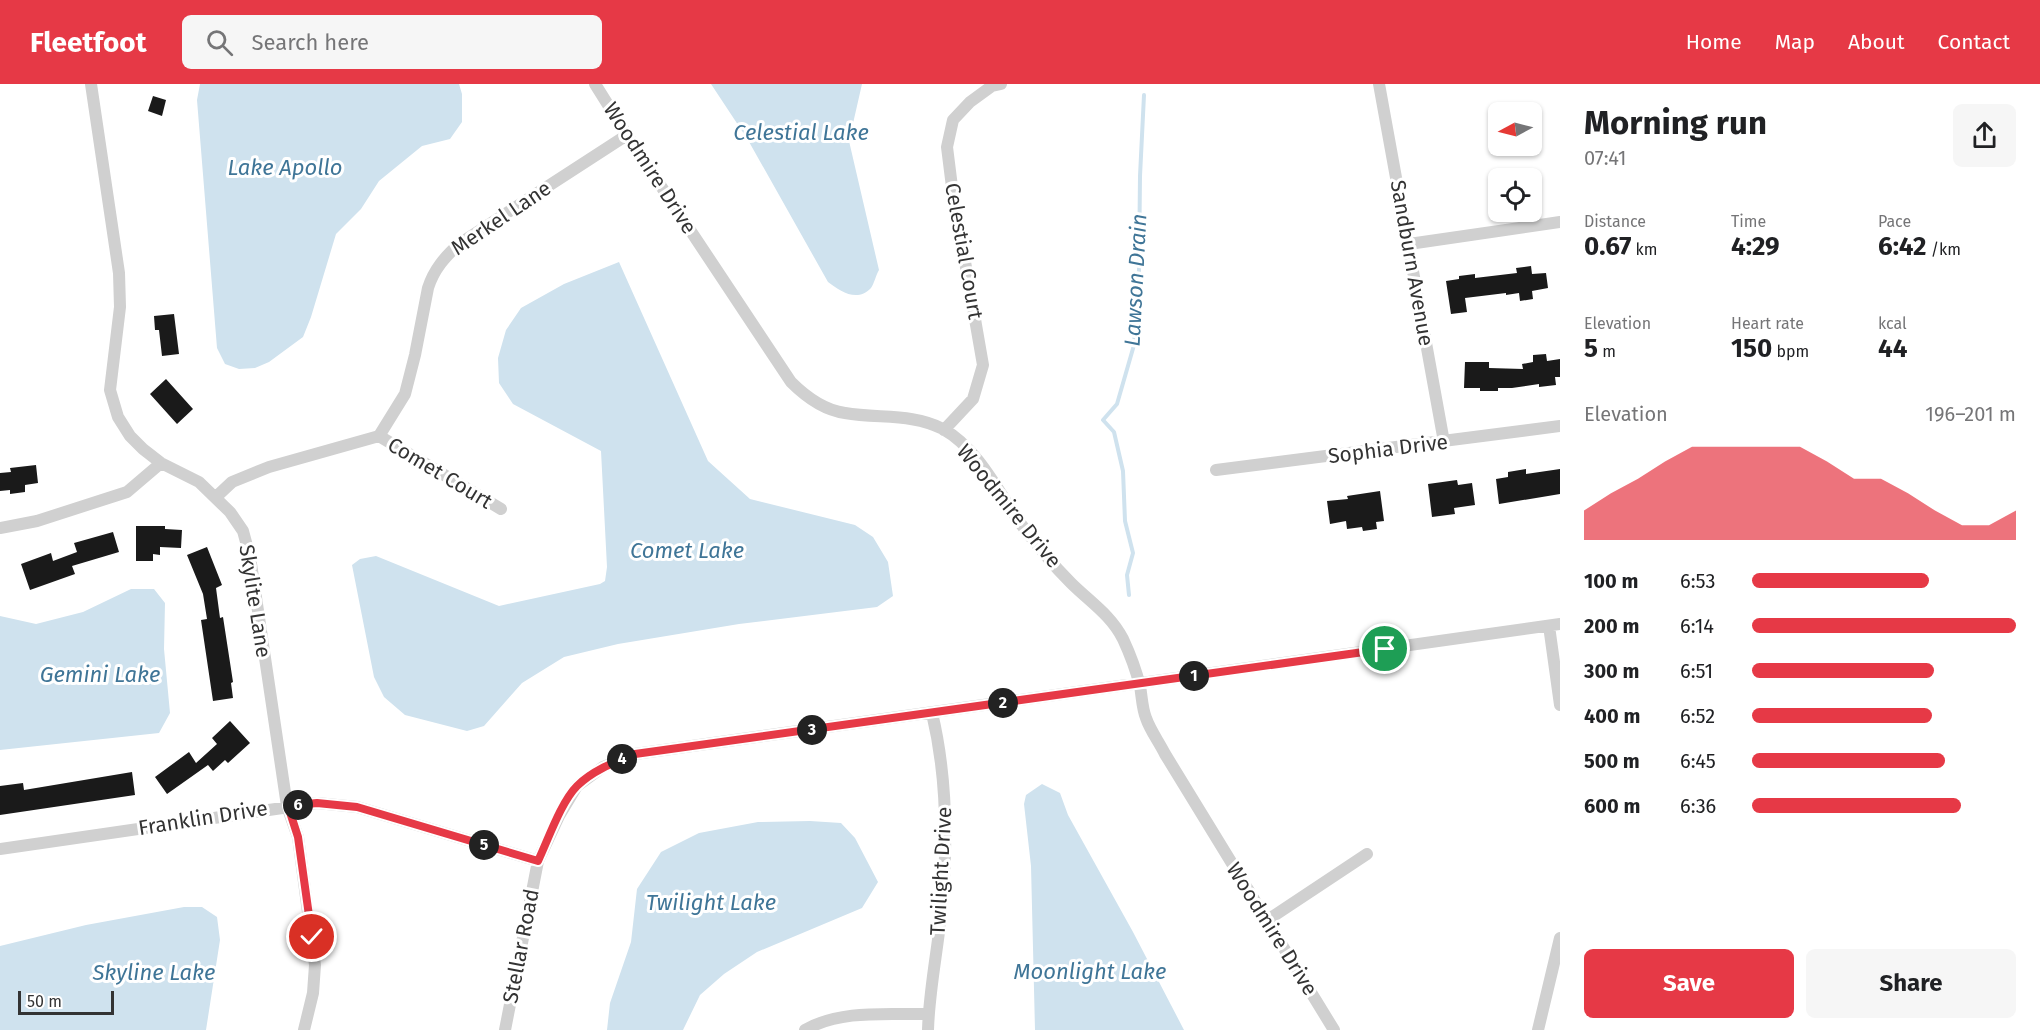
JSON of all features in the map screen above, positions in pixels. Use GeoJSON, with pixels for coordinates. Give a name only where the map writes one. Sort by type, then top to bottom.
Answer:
{"type":"FeatureCollection","features":[{"type":"Feature","properties":{"kind":"street","name":"Skylite Lane"},"geometry":{"type":"LineString","coordinates":[[91,84],[119,273],[120,307],[111,392],[118,417],[130,436],[161,463],[199,482],[231,512],[243,531],[250,557],[288,806],[298,837],[315,965],[313,993],[304,1030]]}},
{"type":"Feature","properties":{"kind":"street","name":"Woodmire Drive"},"geometry":{"type":"LineString","coordinates":[[595,84],[791,382],[816,403],[845,413],[897,416],[920,420],[944,430],[964,446],[978,462],[1020,523],[1057,568],[1108,617],[1122,637],[1139,684],[1146,718],[1160,745],[1334,1030]]}},
{"type":"Feature","properties":{"kind":"street","name":"Celestial Court"},"geometry":{"type":"LineString","coordinates":[[944,430],[973,399],[983,365],[947,147],[953,120],[970,102],[992,86],[1001,84]]}},
{"type":"Feature","properties":{"kind":"street","name":"Sandburn Avenue"},"geometry":{"type":"LineString","coordinates":[[1379,84],[1444,442]]}},
{"type":"Feature","properties":{"kind":"street","name":"Merkel Lane"},"geometry":{"type":"LineString","coordinates":[[379,436],[405,394],[431,277],[446,256],[459,244],[627,135]]}},
{"type":"Feature","properties":{"kind":"street"},"geometry":{"type":"LineString","coordinates":[[1409,244],[1560,222]]}},
{"type":"Feature","properties":{"kind":"street","name":"Sophia Drive"},"geometry":{"type":"LineString","coordinates":[[1216,470],[1560,426]]}},
{"type":"Feature","properties":{"kind":"street"},"geometry":{"type":"LineString","coordinates":[[216,497],[232,482],[269,467],[379,436]]}},
{"type":"Feature","properties":{"kind":"street","name":"Comet Court"},"geometry":{"type":"LineString","coordinates":[[379,436],[501,509]]}},
{"type":"Feature","properties":{"kind":"street"},"geometry":{"type":"LineString","coordinates":[[0,528],[37,521],[127,492],[161,463]]}},
{"type":"Feature","properties":{"kind":"street"},"geometry":{"type":"LineString","coordinates":[[538,861],[559,816],[577,786],[603,767],[635,754],[1554,625],[1560,705]]}},
{"type":"Feature","properties":{"kind":"street","name":"Twilight Drive"},"geometry":{"type":"LineString","coordinates":[[928,1030],[946,853],[946,807],[941,751],[932,713]]}},
{"type":"Feature","properties":{"kind":"street","name":"Franklin Drive"},"geometry":{"type":"LineString","coordinates":[[0,849],[317,803],[357,807],[538,861]]}},
{"type":"Feature","properties":{"kind":"street"},"geometry":{"type":"LineString","coordinates":[[1266,921],[1367,854]]}},
{"type":"Feature","properties":{"kind":"street","name":"Stellar Road"},"geometry":{"type":"LineString","coordinates":[[505,1030],[538,861]]}},
{"type":"Feature","properties":{"kind":"street"},"geometry":{"type":"LineString","coordinates":[[1538,1030],[1560,938]]}},
{"type":"Feature","properties":{"kind":"street"},"geometry":{"type":"LineString","coordinates":[[806,1030],[826,1021],[848,1017],[928,1014]]}},
{"type":"Feature","properties":{"kind":"water","name":"Lake Apollo"},"geometry":{"type":"Polygon","coordinates":[[[200,84],[459,84],[462,94],[462,122],[450,139],[422,146],[379,181],[361,209],[336,234],[303,337],[269,362],[255,368],[239,369],[225,364],[217,348],[197,100],[200,84]]]}},
{"type":"Feature","properties":{"kind":"water","name":"Celestial Lake"},"geometry":{"type":"Polygon","coordinates":[[[711,84],[862,84],[849,141],[879,270],[871,288],[866,292],[860,295],[849,294],[828,282],[748,140],[711,84]]]}},
{"type":"Feature","properties":{"kind":"water","name":"Comet Lake"},"geometry":{"type":"Polygon","coordinates":[[[619,262],[708,461],[750,499],[855,525],[873,537],[888,562],[893,596],[877,607],[739,624],[618,644],[564,657],[522,683],[484,726],[467,731],[405,715],[384,697],[374,677],[352,565],[360,559],[376,556],[499,606],[605,581],[607,567],[601,451],[513,404],[499,383],[498,358],[506,330],[521,308],[564,284],[619,262]]]}},
{"type":"Feature","properties":{"kind":"water","name":"Gemini Lake"},"geometry":{"type":"Polygon","coordinates":[[[131,589],[154,589],[165,603],[164,649],[170,713],[159,733],[0,750],[0,616],[36,624],[83,612],[131,589]]]}},
{"type":"Feature","properties":{"kind":"water","name":"Moonlight Lake"},"geometry":{"type":"Polygon","coordinates":[[[1042,784],[1060,793],[1068,815],[1184,1030],[1035,1030],[1031,866],[1024,804],[1026,795],[1042,784]]]}},
{"type":"Feature","properties":{"kind":"water","name":"Twilight Lake"},"geometry":{"type":"Polygon","coordinates":[[[758,822],[841,823],[855,838],[878,882],[862,908],[757,952],[724,974],[700,995],[683,1030],[607,1030],[610,1003],[631,942],[637,889],[661,852],[699,833],[758,822]]]}},
{"type":"Feature","properties":{"kind":"water","name":"Skyline Lake"},"geometry":{"type":"Polygon","coordinates":[[[184,907],[202,907],[217,917],[220,940],[206,1030],[0,1030],[0,946],[86,925],[184,907]]]}},
{"type":"Feature","properties":{"kind":"building"},"geometry":{"type":"Polygon","coordinates":[[[153,96],[166,100],[162,116],[148,111],[153,96]]]}},
{"type":"Feature","properties":{"kind":"building"},"geometry":{"type":"Polygon","coordinates":[[[1531,266],[1532,274],[1546,273],[1548,288],[1532,291],[1533,299],[1520,301],[1519,293],[1465,298],[1467,312],[1451,314],[1446,281],[1459,279],[1459,276],[1475,274],[1475,278],[1517,273],[1516,268],[1531,266]]]}},
{"type":"Feature","properties":{"kind":"building"},"geometry":{"type":"Polygon","coordinates":[[[174,314],[179,354],[162,356],[159,330],[155,330],[154,316],[174,314]]]}},
{"type":"Feature","properties":{"kind":"building"},"geometry":{"type":"Polygon","coordinates":[[[1546,354],[1547,361],[1560,359],[1560,377],[1555,377],[1556,385],[1539,387],[1539,384],[1498,388],[1498,391],[1464,388],[1465,362],[1489,362],[1489,368],[1523,369],[1522,364],[1533,362],[1533,355],[1546,354]]]}},
{"type":"Feature","properties":{"kind":"building"},"geometry":{"type":"Polygon","coordinates":[[[166,379],[193,409],[177,424],[150,394],[166,379]]]}},
{"type":"Feature","properties":{"kind":"building"},"geometry":{"type":"Polygon","coordinates":[[[36,465],[38,483],[25,485],[25,492],[10,494],[10,490],[0,491],[0,473],[11,472],[10,468],[36,465]]]}},
{"type":"Feature","properties":{"kind":"building"},"geometry":{"type":"Polygon","coordinates":[[[1526,469],[1526,474],[1560,469],[1560,494],[1499,504],[1496,479],[1508,477],[1508,472],[1526,469]]]}},
{"type":"Feature","properties":{"kind":"building"},"geometry":{"type":"Polygon","coordinates":[[[1457,480],[1458,485],[1472,483],[1475,505],[1454,508],[1455,514],[1432,517],[1428,484],[1457,480]]]}},
{"type":"Feature","properties":{"kind":"building"},"geometry":{"type":"Polygon","coordinates":[[[1380,491],[1384,521],[1376,522],[1377,529],[1363,531],[1362,527],[1347,529],[1346,521],[1330,524],[1327,501],[1348,499],[1347,496],[1380,491]]]}},
{"type":"Feature","properties":{"kind":"building"},"geometry":{"type":"Polygon","coordinates":[[[136,526],[165,526],[165,529],[182,530],[181,548],[160,547],[160,555],[153,554],[153,561],[136,561],[136,526]]]}},
{"type":"Feature","properties":{"kind":"building"},"geometry":{"type":"Polygon","coordinates":[[[113,532],[119,552],[72,566],[75,574],[30,590],[21,564],[51,553],[53,561],[77,552],[74,543],[113,532]]]}},
{"type":"Feature","properties":{"kind":"building"},"geometry":{"type":"Polygon","coordinates":[[[207,547],[222,585],[216,588],[233,682],[231,683],[233,698],[213,701],[201,620],[207,619],[203,594],[187,555],[207,547]]]}},
{"type":"Feature","properties":{"kind":"building"},"geometry":{"type":"Polygon","coordinates":[[[230,721],[250,743],[228,763],[225,760],[213,771],[208,765],[167,794],[155,777],[189,752],[196,763],[217,744],[212,738],[230,721]]]}},
{"type":"Feature","properties":{"kind":"building"},"geometry":{"type":"Polygon","coordinates":[[[132,772],[135,795],[0,815],[0,786],[23,783],[24,790],[132,772]]]}},
{"type":"Feature","properties":{"kind":"waterway","name":"Lawson Drain"},"geometry":{"type":"LineString","coordinates":[[1129,595],[1127,575],[1133,553],[1125,521],[1123,471],[1114,432],[1103,420],[1117,404],[1134,345],[1139,270],[1144,95]]}},
{"type":"Feature","properties":{"kind":"route"},"geometry":{"type":"LineString","coordinates":[[312,937],[298,837],[288,806],[333,803],[357,807],[538,861],[559,816],[577,786],[603,767],[635,754],[1385,649]]}}]}
